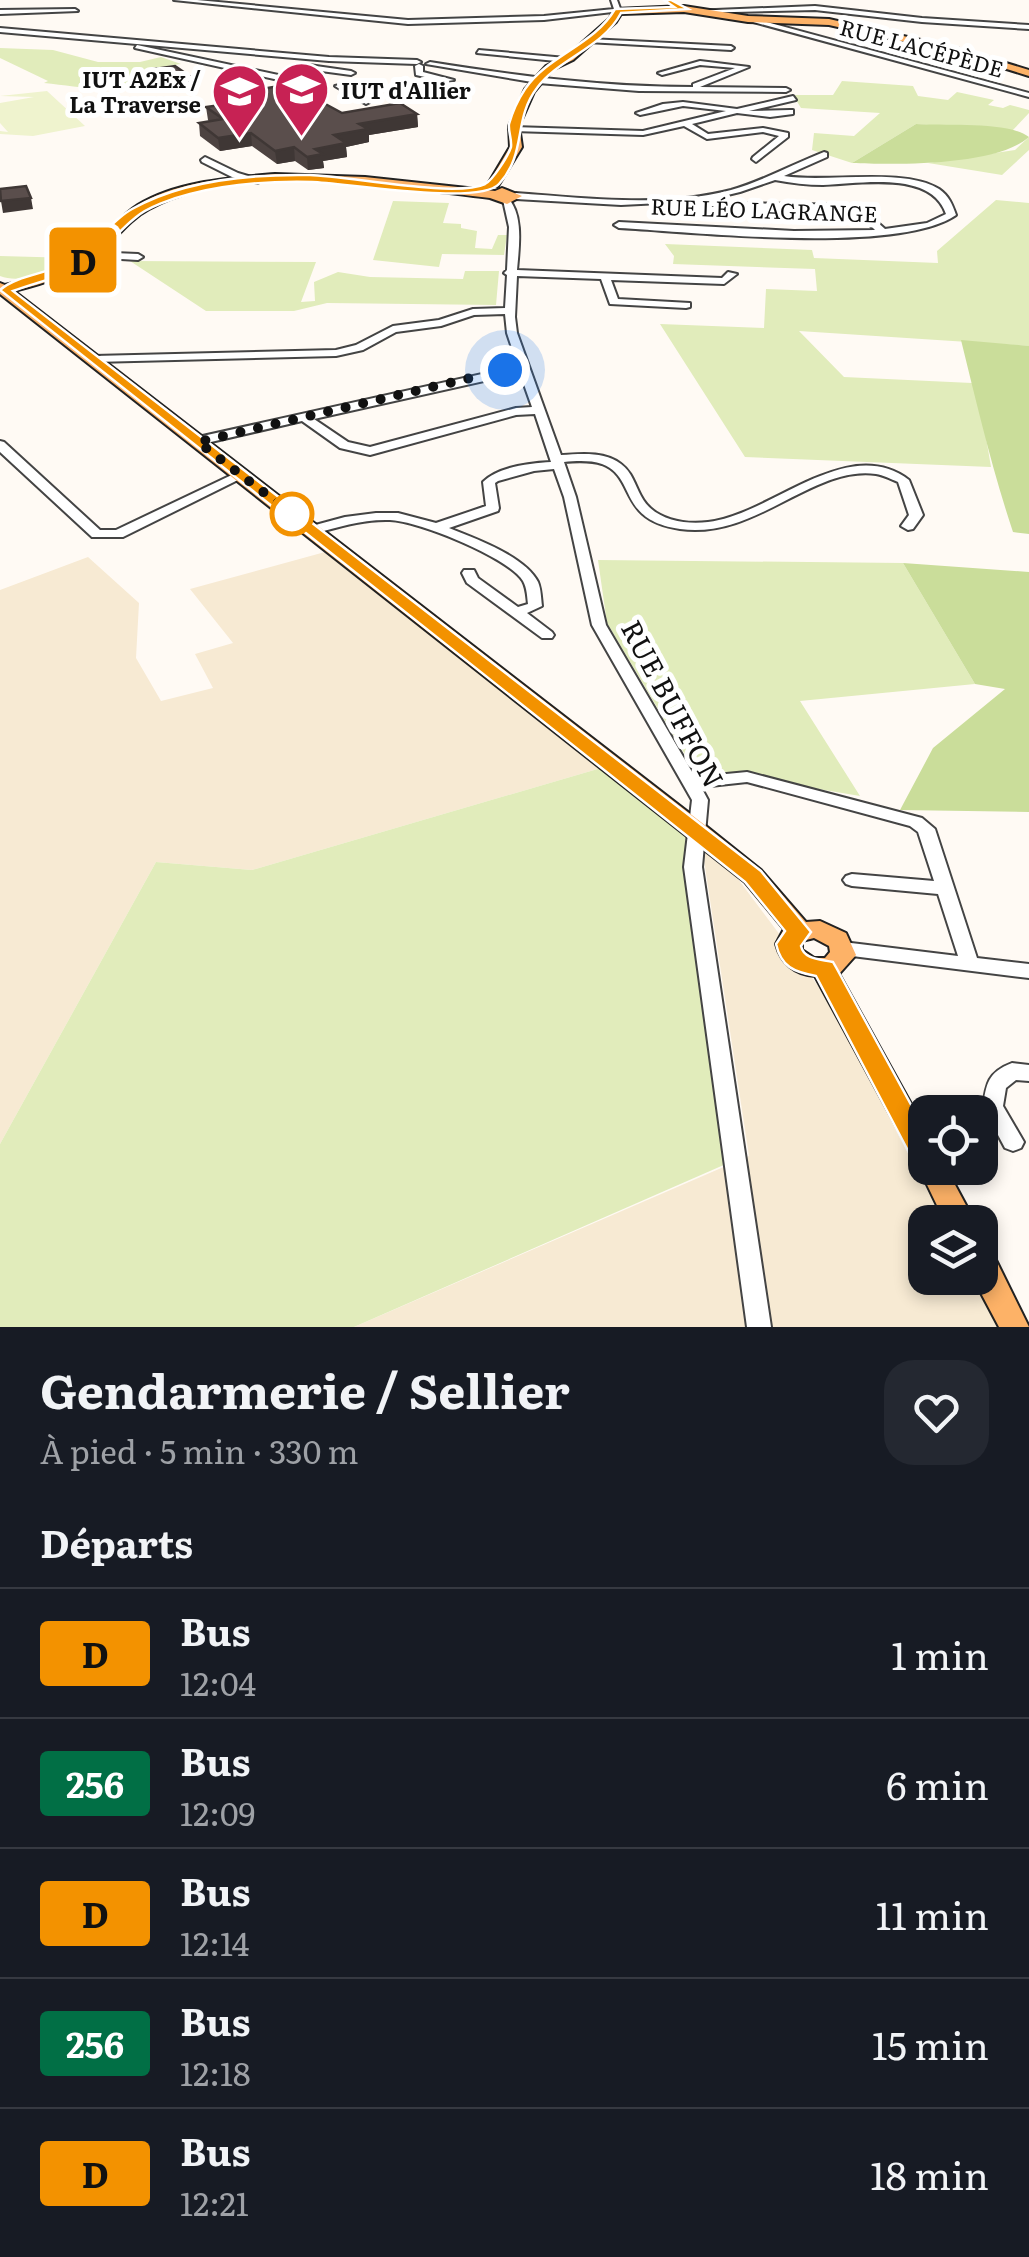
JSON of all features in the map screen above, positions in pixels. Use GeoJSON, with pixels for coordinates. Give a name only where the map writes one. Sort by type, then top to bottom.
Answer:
{"type":"FeatureCollection","features":[{"type":"Feature","properties":{"kind":"main road"},"geometry":{"type":"LineString","coordinates":[[669,0],[689,10],[748,19],[841,24],[1029,73]]}},
{"type":"Feature","properties":{"kind":"main road","name":"RUE BUFFON"},"geometry":{"type":"LineString","coordinates":[[503,191],[516,146],[513,129],[529,91],[541,78],[589,41],[616,8],[689,10]]}},
{"type":"Feature","properties":{"kind":"main road"},"geometry":{"type":"LineString","coordinates":[[1,287],[50,275],[90,255],[133,212],[218,180],[332,180],[456,191],[503,191]]}},
{"type":"Feature","properties":{"kind":"main road"},"geometry":{"type":"LineString","coordinates":[[1,287],[698,830],[753,876],[799,932]]}},
{"type":"Feature","properties":{"kind":"main road"},"geometry":{"type":"LineString","coordinates":[[834,959],[802,964],[791,955],[788,944],[799,932],[814,929],[830,933],[834,959],[908,1119]]}},
{"type":"Feature","properties":{"kind":"main road"},"geometry":{"type":"LineString","coordinates":[[998,1294],[1016,1327]]}},
{"type":"Feature","properties":{"kind":"street"},"geometry":{"type":"LineString","coordinates":[[177,0],[408,22],[584,15],[616,8]]}},
{"type":"Feature","properties":{"kind":"street"},"geometry":{"type":"LineString","coordinates":[[787,0],[815,8],[950,27],[958,34]]}},
{"type":"Feature","properties":{"kind":"street"},"geometry":{"type":"LineString","coordinates":[[311,14],[332,5]]}},
{"type":"Feature","properties":{"kind":"street"},"geometry":{"type":"LineString","coordinates":[[689,10],[815,8]]}},
{"type":"Feature","properties":{"kind":"street"},"geometry":{"type":"LineString","coordinates":[[0,12],[75,11]]}},
{"type":"Feature","properties":{"kind":"street","name":"RUE LACÉPÈDE"},"geometry":{"type":"LineString","coordinates":[[748,19],[1029,95]]}},
{"type":"Feature","properties":{"kind":"street"},"geometry":{"type":"LineString","coordinates":[[905,30],[1029,27]]}},
{"type":"Feature","properties":{"kind":"street"},"geometry":{"type":"LineString","coordinates":[[0,30],[329,60],[430,64],[541,78],[750,95],[761,90],[790,94],[687,124],[626,134],[513,129]]}},
{"type":"Feature","properties":{"kind":"street"},"geometry":{"type":"LineString","coordinates":[[25,32],[86,43]]}},
{"type":"Feature","properties":{"kind":"street"},"geometry":{"type":"LineString","coordinates":[[110,38],[168,56],[294,81],[322,92]]}},
{"type":"Feature","properties":{"kind":"street"},"geometry":{"type":"LineString","coordinates":[[589,41],[732,48]]}},
{"type":"Feature","properties":{"kind":"street"},"geometry":{"type":"LineString","coordinates":[[479,52],[566,60]]}},
{"type":"Feature","properties":{"kind":"street"},"geometry":{"type":"LineString","coordinates":[[235,58],[351,73]]}},
{"type":"Feature","properties":{"kind":"street"},"geometry":{"type":"LineString","coordinates":[[323,69],[329,60]]}},
{"type":"Feature","properties":{"kind":"street"},"geometry":{"type":"LineString","coordinates":[[366,102],[362,96],[338,88],[450,80],[420,73],[418,64]]}},
{"type":"Feature","properties":{"kind":"street"},"geometry":{"type":"LineString","coordinates":[[662,73],[692,64],[746,67],[688,89]]}},
{"type":"Feature","properties":{"kind":"street"},"geometry":{"type":"LineString","coordinates":[[541,78],[592,74],[622,79]]}},
{"type":"Feature","properties":{"kind":"street"},"geometry":{"type":"LineString","coordinates":[[640,114],[693,102],[763,116],[790,112]]}},
{"type":"Feature","properties":{"kind":"street"},"geometry":{"type":"LineString","coordinates":[[687,124],[707,137],[764,130],[785,136],[756,158]]}},
{"type":"Feature","properties":{"kind":"street"},"geometry":{"type":"LineString","coordinates":[[503,191],[662,202],[702,199],[775,177],[824,155]]}},
{"type":"Feature","properties":{"kind":"street"},"geometry":{"type":"LineString","coordinates":[[218,180],[206,160],[235,175],[258,180]]}},
{"type":"Feature","properties":{"kind":"street","name":"RUE LÉO LAGRANGE"},"geometry":{"type":"LineString","coordinates":[[618,225],[884,233],[926,228],[952,215],[950,205],[933,191],[896,180],[813,182],[775,177]]}},
{"type":"Feature","properties":{"kind":"street"},"geometry":{"type":"LineString","coordinates":[[896,180],[938,178]]}},
{"type":"Feature","properties":{"kind":"street","name":"RUE BUFFON"},"geometry":{"type":"LineString","coordinates":[[503,191],[517,219],[507,310],[522,369],[559,462],[600,625],[700,800],[693,867],[759,1327]]}},
{"type":"Feature","properties":{"kind":"street"},"geometry":{"type":"LineString","coordinates":[[727,194],[740,203]]}},
{"type":"Feature","properties":{"kind":"street"},"geometry":{"type":"LineString","coordinates":[[702,199],[720,206],[740,203],[858,208],[884,233]]}},
{"type":"Feature","properties":{"kind":"street"},"geometry":{"type":"LineString","coordinates":[[720,206],[720,229]]}},
{"type":"Feature","properties":{"kind":"street"},"geometry":{"type":"LineString","coordinates":[[90,255],[138,257]]}},
{"type":"Feature","properties":{"kind":"street"},"geometry":{"type":"LineString","coordinates":[[509,273],[724,282],[732,274]]}},
{"type":"Feature","properties":{"kind":"street"},"geometry":{"type":"LineString","coordinates":[[606,277],[614,302],[686,305]]}},
{"type":"Feature","properties":{"kind":"street"},"geometry":{"type":"LineString","coordinates":[[669,304],[679,280]]}},
{"type":"Feature","properties":{"kind":"street"},"geometry":{"type":"LineString","coordinates":[[94,360],[336,353],[359,348],[393,330],[441,323],[473,312],[507,310]]}},
{"type":"Feature","properties":{"kind":"street"},"geometry":{"type":"LineString","coordinates":[[198,442],[522,369]]}},
{"type":"Feature","properties":{"kind":"street"},"geometry":{"type":"LineString","coordinates":[[304,417],[344,445],[370,451],[516,412],[537,410]]}},
{"type":"Feature","properties":{"kind":"street"},"geometry":{"type":"LineString","coordinates":[[0,445],[97,534],[118,534],[242,475]]}},
{"type":"Feature","properties":{"kind":"street"},"geometry":{"type":"LineString","coordinates":[[435,528],[492,508],[489,482],[494,478],[559,462],[608,462],[625,475],[639,506],[659,520],[693,526],[732,522],[854,468],[881,469],[903,480],[916,515],[908,526]]}},
{"type":"Feature","properties":{"kind":"street"},"geometry":{"type":"LineString","coordinates":[[313,530],[363,517],[409,518],[435,528],[498,555],[531,581],[534,606],[516,612]]}},
{"type":"Feature","properties":{"kind":"street"},"geometry":{"type":"LineString","coordinates":[[469,573],[472,580],[547,635]]}},
{"type":"Feature","properties":{"kind":"street"},"geometry":{"type":"LineString","coordinates":[[690,783],[747,777],[888,814],[926,829],[970,964]]}},
{"type":"Feature","properties":{"kind":"street"},"geometry":{"type":"LineString","coordinates":[[852,880],[947,888]]}},
{"type":"Feature","properties":{"kind":"street"},"geometry":{"type":"LineString","coordinates":[[834,959],[970,964],[1029,971]]}},
{"type":"Feature","properties":{"kind":"street"},"geometry":{"type":"LineString","coordinates":[[1013,1142],[993,1108],[996,1084],[1012,1071],[1029,1073]]}},
{"type":"Feature","properties":{"kind":"shaded area"},"geometry":{"type":"Polygon","coordinates":[[[325,552],[601,768],[252,870],[156,862],[0,1144],[0,590],[88,557],[139,603],[136,658],[161,701],[213,688],[195,654],[233,643],[190,589],[325,552]]]}},
{"type":"Feature","properties":{"kind":"shaded area"},"geometry":{"type":"Polygon","coordinates":[[[702,847],[732,871],[828,999],[908,1153],[908,1185],[925,1185],[935,1205],[908,1205],[908,1295],[981,1295],[998,1327],[354,1327],[749,1156],[702,847]]]}},
{"type":"Feature","properties":{"kind":"green space"},"geometry":{"type":"Polygon","coordinates":[[[0,48],[53,50],[98,62],[140,62],[161,57],[181,64],[153,68],[153,77],[140,83],[86,88],[44,83],[48,81],[0,58],[0,48]]]}},
{"type":"Feature","properties":{"kind":"green space"},"geometry":{"type":"Polygon","coordinates":[[[842,81],[913,86],[918,96],[948,100],[957,92],[994,100],[988,105],[1010,105],[1029,113],[1012,131],[916,124],[852,163],[812,150],[814,133],[854,136],[880,113],[801,108],[793,95],[833,95],[842,81]]]}},
{"type":"Feature","properties":{"kind":"green space"},"geometry":{"type":"Polygon","coordinates":[[[47,91],[85,126],[33,136],[0,134],[8,132],[0,123],[0,103],[34,97],[0,96],[47,91]]]}},
{"type":"Feature","properties":{"kind":"green space"},"geometry":{"type":"Polygon","coordinates":[[[916,124],[992,126],[1029,137],[1014,147],[971,158],[852,163],[916,124]]]}},
{"type":"Feature","properties":{"kind":"green space"},"geometry":{"type":"Polygon","coordinates":[[[1029,137],[1029,150],[1002,175],[928,163],[1015,150],[1029,137]]]}},
{"type":"Feature","properties":{"kind":"green space"},"geometry":{"type":"Polygon","coordinates":[[[996,200],[1029,203],[1029,346],[799,331],[844,377],[972,383],[981,408],[991,467],[745,457],[660,324],[764,328],[766,289],[817,291],[815,269],[673,264],[674,256],[665,244],[812,250],[814,258],[938,263],[937,251],[996,200]]]}},
{"type":"Feature","properties":{"kind":"green space"},"geometry":{"type":"Polygon","coordinates":[[[393,201],[449,203],[443,223],[461,224],[461,228],[477,231],[475,248],[492,249],[498,235],[507,235],[504,255],[442,254],[439,267],[373,260],[393,201]]]}},
{"type":"Feature","properties":{"kind":"green space"},"geometry":{"type":"Polygon","coordinates":[[[101,223],[107,226],[76,256],[56,255],[47,229],[101,223]]]}},
{"type":"Feature","properties":{"kind":"green space"},"geometry":{"type":"Polygon","coordinates":[[[0,256],[73,258],[18,279],[0,276],[0,256]]]}},
{"type":"Feature","properties":{"kind":"green space"},"geometry":{"type":"Polygon","coordinates":[[[130,261],[316,262],[301,302],[315,301],[314,282],[338,272],[370,277],[463,279],[465,271],[499,271],[496,305],[327,303],[294,311],[206,311],[130,261]]]}},
{"type":"Feature","properties":{"kind":"green space"},"geometry":{"type":"Polygon","coordinates":[[[961,340],[1029,346],[1029,534],[1013,532],[961,340]]]}},
{"type":"Feature","properties":{"kind":"green space"},"geometry":{"type":"Polygon","coordinates":[[[598,560],[903,563],[975,684],[800,701],[860,796],[693,768],[607,623],[598,560]]]}},
{"type":"Feature","properties":{"kind":"green space"},"geometry":{"type":"Polygon","coordinates":[[[903,563],[1029,572],[1029,812],[900,810],[933,748],[1005,689],[975,684],[903,563]]]}},
{"type":"Feature","properties":{"kind":"green space"},"geometry":{"type":"Polygon","coordinates":[[[601,768],[686,835],[685,869],[726,1164],[354,1327],[0,1327],[0,1144],[156,862],[252,870],[601,768]]]}},
{"type":"Feature","properties":{"kind":"building"},"geometry":{"type":"Polygon","coordinates":[[[175,66],[188,75],[167,78],[154,69],[175,66]]]}},
{"type":"Feature","properties":{"kind":"building"},"geometry":{"type":"Polygon","coordinates":[[[279,86],[292,95],[305,93],[342,113],[400,103],[417,114],[359,124],[368,129],[334,135],[346,143],[315,149],[323,154],[307,157],[294,147],[275,151],[251,133],[218,138],[199,123],[223,119],[206,107],[235,103],[235,98],[250,96],[244,92],[279,86]]]}},
{"type":"Feature","properties":{"kind":"building"},"geometry":{"type":"Polygon","coordinates":[[[26,186],[31,198],[1,201],[0,189],[26,186]]]}},
{"type":"Feature","properties":{"kind":"bus line","name":"D"},"geometry":{"type":"LineString","coordinates":[[669,0],[684,9],[618,11],[570,58],[548,68],[529,91],[513,129],[516,146],[494,184],[456,191],[310,179],[242,182],[186,192],[133,212],[98,249],[72,266],[4,290],[753,876],[799,932],[788,944],[791,955],[802,964],[824,969],[908,1124]]}},
{"type":"Feature","properties":{"kind":"place","name":"IUT d'Allier"},"geometry":{"type":"Point","coordinates":[302,138]}},
{"type":"Feature","properties":{"kind":"place","name":"IUT A2Ex / La Traverse"},"geometry":{"type":"Point","coordinates":[240,140]}},
{"type":"Feature","properties":{"kind":"route"},"geometry":{"type":"LineString","coordinates":[[292,514],[198,442],[505,370]]}}]}
